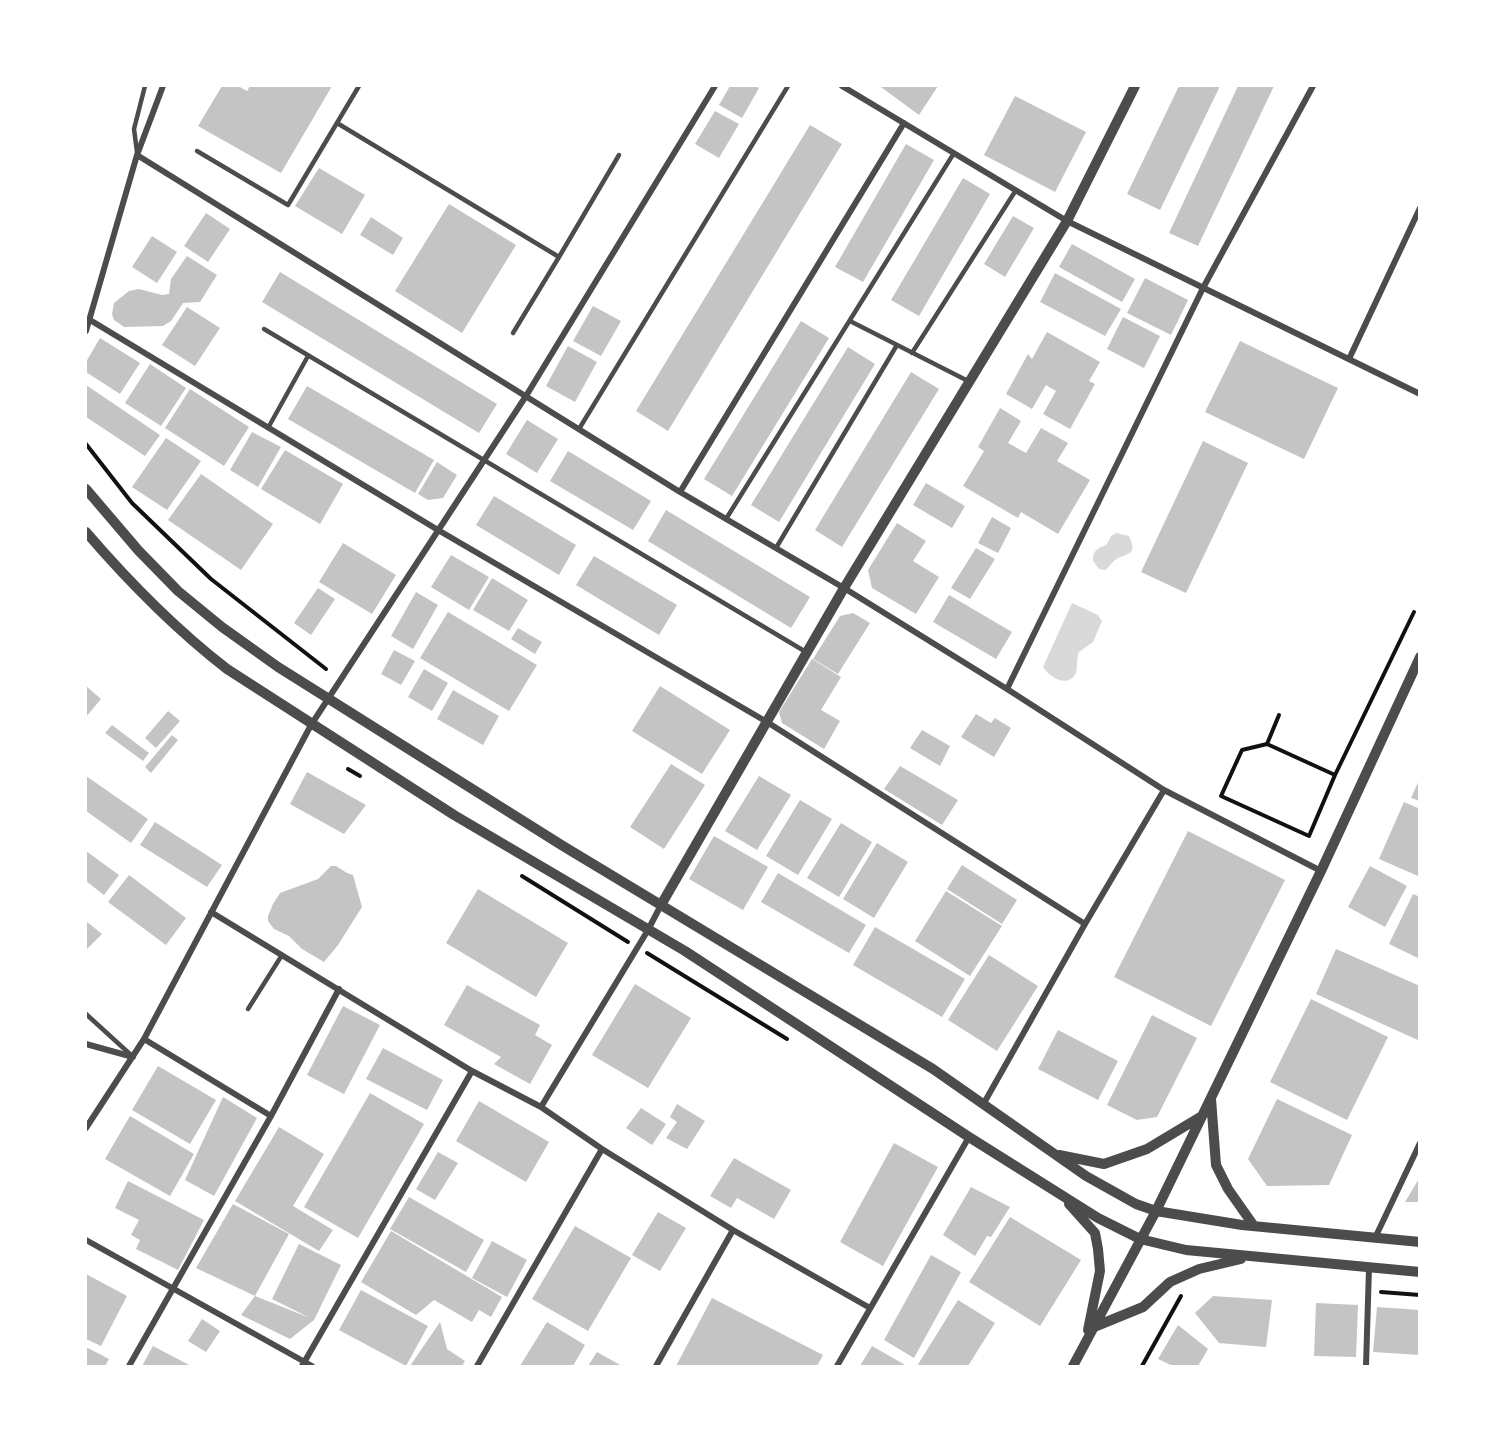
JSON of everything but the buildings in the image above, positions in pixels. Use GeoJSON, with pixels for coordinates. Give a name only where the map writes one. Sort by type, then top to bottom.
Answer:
{"type":"FeatureCollection","features":[{"type":"Feature","properties":{"kind":"street"},"geometry":{"type":"LineString","coordinates":[[86,331],[137,155],[163,86]]}},
{"type":"Feature","properties":{"kind":"street"},"geometry":{"type":"LineString","coordinates":[[86,1128],[144,1039],[311,724],[526,396],[715,86]]}},
{"type":"Feature","properties":{"kind":"street"},"geometry":{"type":"LineString","coordinates":[[842,86],[1067,221],[1419,394]]}},
{"type":"Feature","properties":{"kind":"street"},"geometry":{"type":"LineString","coordinates":[[541,1107],[648,930],[844,588],[1067,221],[1135,86]]}},
{"type":"Feature","properties":{"kind":"street"},"geometry":{"type":"LineString","coordinates":[[1007,689],[1203,288],[1313,86]]}},
{"type":"Feature","properties":{"kind":"street"},"geometry":{"type":"LineString","coordinates":[[680,492],[904,123]]}},
{"type":"Feature","properties":{"kind":"street"},"geometry":{"type":"LineString","coordinates":[[137,155],[680,492],[844,588],[1164,790],[1321,871]]}},
{"type":"Feature","properties":{"kind":"street"},"geometry":{"type":"LineString","coordinates":[[1349,359],[1419,208]]}},
{"type":"Feature","properties":{"kind":"street"},"geometry":{"type":"LineString","coordinates":[[90,320],[438,531],[767,722],[1085,924]]}},
{"type":"Feature","properties":{"kind":"street"},"geometry":{"type":"LineString","coordinates":[[86,489],[138,550],[178,591],[222,627],[328,699],[661,905],[933,1069],[1086,1176],[1136,1204],[1156,1211],[1254,1226],[1419,1242]]}},
{"type":"Feature","properties":{"kind":"street"},"geometry":{"type":"LineString","coordinates":[[86,532],[121,573],[195,645],[227,669],[454,815],[685,951],[969,1137],[1098,1218],[1140,1239],[1186,1250],[1419,1272]]}},
{"type":"Feature","properties":{"kind":"street"},"geometry":{"type":"LineString","coordinates":[[1073,1366],[1156,1211],[1321,871],[1419,657]]}},
{"type":"Feature","properties":{"kind":"street"},"geometry":{"type":"LineString","coordinates":[[984,1103],[1164,790]]}},
{"type":"Feature","properties":{"kind":"street"},"geometry":{"type":"LineString","coordinates":[[211,912],[472,1071],[541,1107],[602,1149],[734,1230],[870,1308]]}},
{"type":"Feature","properties":{"kind":"street"},"geometry":{"type":"LineString","coordinates":[[129,1366],[271,1116],[339,989]]}},
{"type":"Feature","properties":{"kind":"street"},"geometry":{"type":"LineString","coordinates":[[144,1039],[271,1116]]}},
{"type":"Feature","properties":{"kind":"street"},"geometry":{"type":"LineString","coordinates":[[86,1044],[133,1057]]}},
{"type":"Feature","properties":{"kind":"street"},"geometry":{"type":"LineString","coordinates":[[303,1364],[472,1071]]}},
{"type":"Feature","properties":{"kind":"street"},"geometry":{"type":"LineString","coordinates":[[1211,1097],[1216,1166],[1228,1189],[1254,1226]]}},
{"type":"Feature","properties":{"kind":"street"},"geometry":{"type":"LineString","coordinates":[[1056,1154],[1104,1164],[1147,1149],[1202,1116]]}},
{"type":"Feature","properties":{"kind":"street"},"geometry":{"type":"LineString","coordinates":[[837,1366],[969,1137]]}},
{"type":"Feature","properties":{"kind":"street"},"geometry":{"type":"LineString","coordinates":[[1375,1238],[1419,1143]]}},
{"type":"Feature","properties":{"kind":"street"},"geometry":{"type":"LineString","coordinates":[[477,1366],[602,1149]]}},
{"type":"Feature","properties":{"kind":"street"},"geometry":{"type":"LineString","coordinates":[[1061,1195],[1095,1233],[1098,1249],[1100,1270],[1086,1343]]}},
{"type":"Feature","properties":{"kind":"street"},"geometry":{"type":"LineString","coordinates":[[656,1366],[734,1230]]}},
{"type":"Feature","properties":{"kind":"street"},"geometry":{"type":"LineString","coordinates":[[86,1240],[174,1288],[303,1364],[312,1366]]}},
{"type":"Feature","properties":{"kind":"street"},"geometry":{"type":"LineString","coordinates":[[1094,1327],[1143,1307],[1170,1282],[1199,1269],[1252,1257]]}},
{"type":"Feature","properties":{"kind":"street"},"geometry":{"type":"LineString","coordinates":[[1366,1366],[1369,1268]]}},
{"type":"Feature","properties":{"kind":"lane"},"geometry":{"type":"LineString","coordinates":[[137,155],[134,129],[146,86]]}},
{"type":"Feature","properties":{"kind":"lane"},"geometry":{"type":"LineString","coordinates":[[197,151],[288,205],[359,86]]}},
{"type":"Feature","properties":{"kind":"lane"},"geometry":{"type":"LineString","coordinates":[[579,429],[788,86]]}},
{"type":"Feature","properties":{"kind":"lane"},"geometry":{"type":"LineString","coordinates":[[337,123],[559,257]]}},
{"type":"Feature","properties":{"kind":"lane"},"geometry":{"type":"LineString","coordinates":[[726,519],[954,153]]}},
{"type":"Feature","properties":{"kind":"lane"},"geometry":{"type":"LineString","coordinates":[[513,333],[619,155]]}},
{"type":"Feature","properties":{"kind":"lane"},"geometry":{"type":"LineString","coordinates":[[912,353],[1016,190]]}},
{"type":"Feature","properties":{"kind":"lane"},"geometry":{"type":"LineString","coordinates":[[850,321],[970,382]]}},
{"type":"Feature","properties":{"kind":"lane"},"geometry":{"type":"LineString","coordinates":[[264,329],[807,652]]}},
{"type":"Feature","properties":{"kind":"lane"},"geometry":{"type":"LineString","coordinates":[[776,548],[897,345]]}},
{"type":"Feature","properties":{"kind":"lane"},"geometry":{"type":"LineString","coordinates":[[268,428],[308,356]]}},
{"type":"Feature","properties":{"kind":"lane"},"geometry":{"type":"LineString","coordinates":[[248,1009],[282,955]]}},
{"type":"Feature","properties":{"kind":"lane"},"geometry":{"type":"LineString","coordinates":[[86,1014],[133,1057]]}},
{"type":"Feature","properties":{"kind":"path"},"geometry":{"type":"LineString","coordinates":[[86,444],[132,503],[211,579],[326,669]]}},
{"type":"Feature","properties":{"kind":"path"},"geometry":{"type":"LineString","coordinates":[[1335,775],[1267,744],[1242,750],[1221,796],[1309,836],[1335,775],[1414,612]]}},
{"type":"Feature","properties":{"kind":"path"},"geometry":{"type":"LineString","coordinates":[[1267,744],[1279,715]]}},
{"type":"Feature","properties":{"kind":"path"},"geometry":{"type":"LineString","coordinates":[[348,769],[368,781]]}},
{"type":"Feature","properties":{"kind":"path"},"geometry":{"type":"LineString","coordinates":[[518,873],[790,1041]]}},
{"type":"Feature","properties":{"kind":"path"},"geometry":{"type":"LineString","coordinates":[[1368,1291],[1419,1295]]}},
{"type":"Feature","properties":{"kind":"path"},"geometry":{"type":"LineString","coordinates":[[1142,1366],[1181,1296]]}},
{"type":"Feature","properties":{"kind":"shaded area"},"geometry":{"type":"Polygon","coordinates":[[[1116,533],[1129,536],[1132,551],[1115,560],[1105,570],[1099,569],[1093,561],[1094,554],[1116,533]]]}},
{"type":"Feature","properties":{"kind":"shaded area"},"geometry":{"type":"Polygon","coordinates":[[[1072,603],[1098,615],[1102,621],[1093,642],[1079,652],[1073,678],[1064,681],[1054,678],[1043,667],[1072,603]]]}}]}
